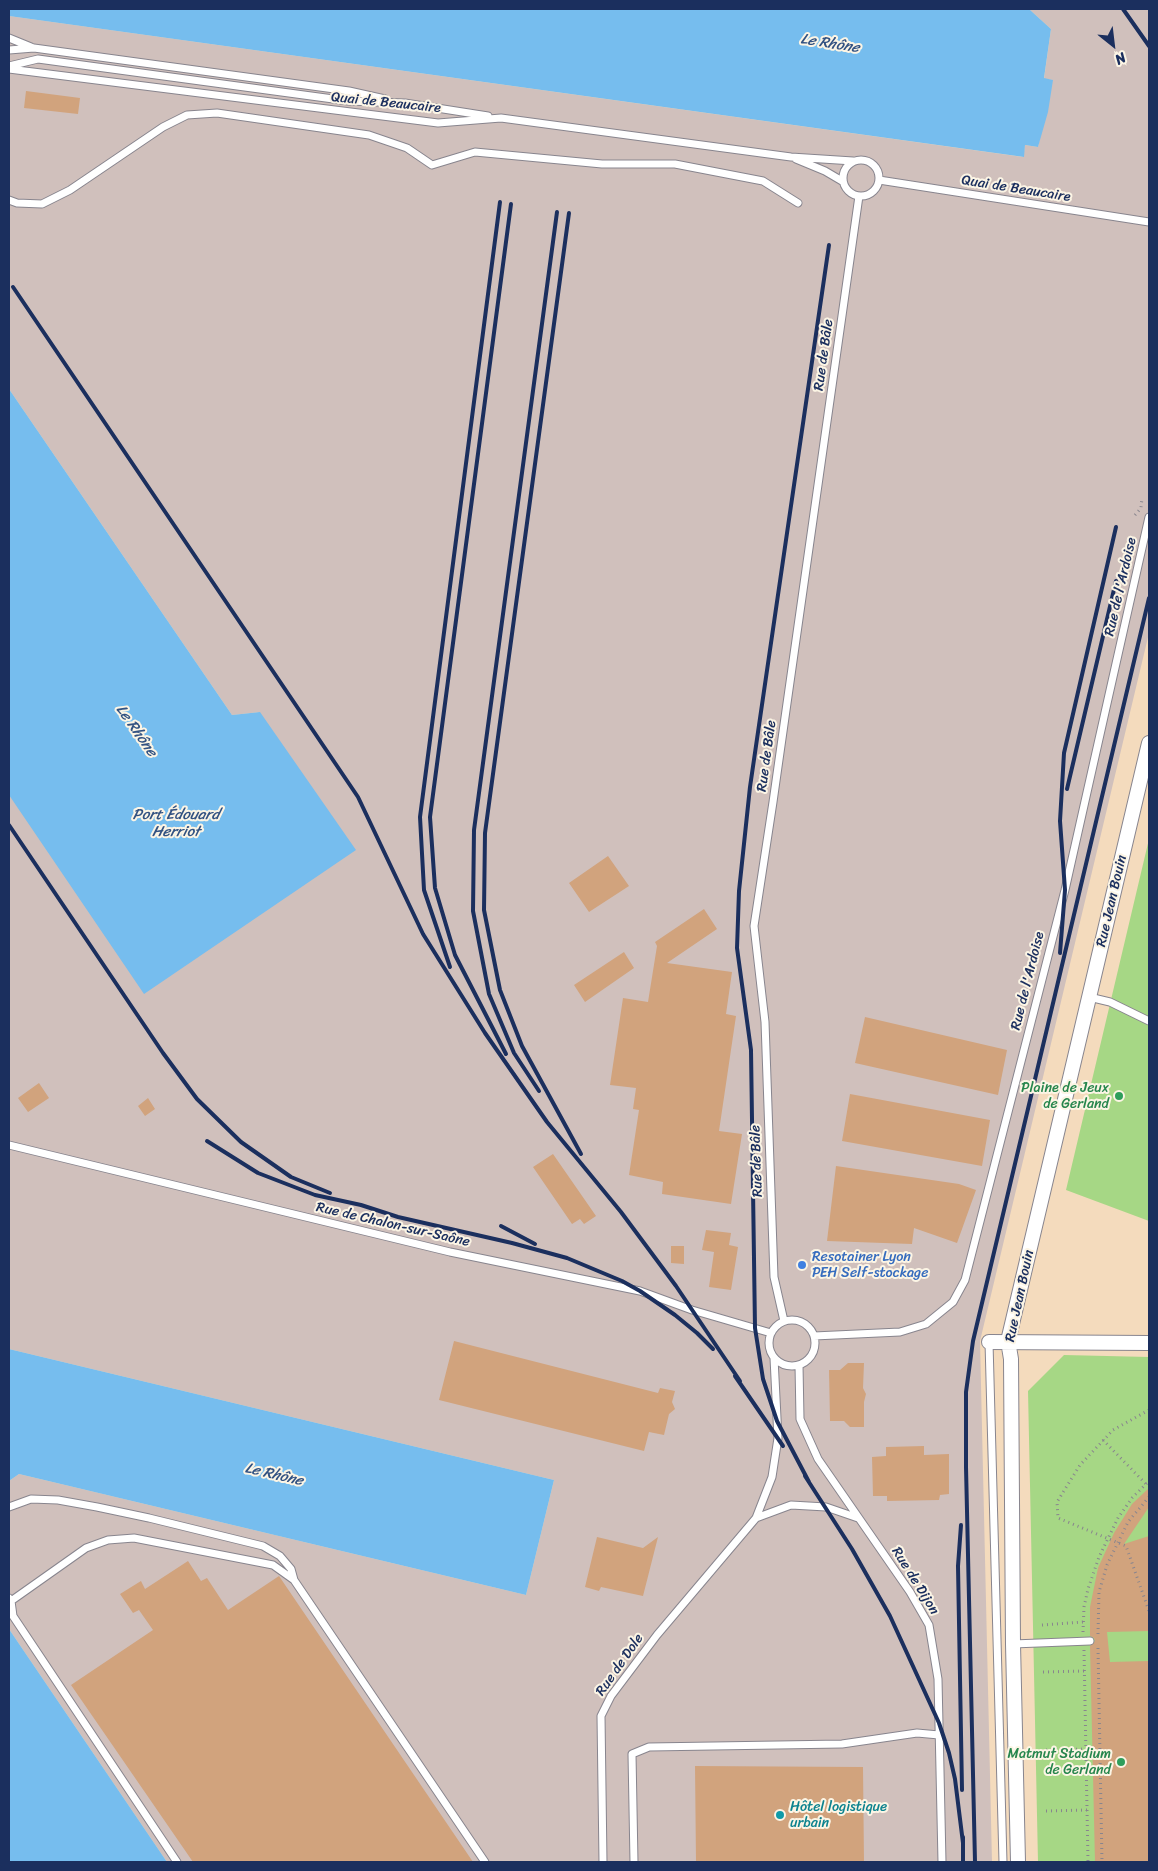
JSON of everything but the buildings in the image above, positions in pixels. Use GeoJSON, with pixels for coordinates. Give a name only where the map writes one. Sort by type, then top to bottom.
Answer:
{"type":"FeatureCollection","features":[{"type":"Feature","properties":{"kind":"street","name":"Rue Jean Bouin"},"geometry":{"type":"LineString","coordinates":[[1018,1862],[1013,1644],[1011,1359],[1008,1341],[1149,742]]}},
{"type":"Feature","properties":{"kind":"street"},"geometry":{"type":"LineString","coordinates":[[989,1342],[1149,1343]]}},
{"type":"Feature","properties":{"kind":"lane"},"geometry":{"type":"LineString","coordinates":[[9,38],[34,48]]}},
{"type":"Feature","properties":{"kind":"lane"},"geometry":{"type":"LineString","coordinates":[[9,50],[34,48],[349,91],[405,104],[501,118]]}},
{"type":"Feature","properties":{"kind":"lane"},"geometry":{"type":"LineString","coordinates":[[9,68],[38,59],[348,101],[405,104]]}},
{"type":"Feature","properties":{"kind":"lane","name":"Quai de Beaucaire"},"geometry":{"type":"LineString","coordinates":[[9,68],[438,123],[501,118],[791,157],[853,161],[864,159],[874,164],[879,180],[1149,222]]}},
{"type":"Feature","properties":{"kind":"lane"},"geometry":{"type":"LineString","coordinates":[[9,200],[17,203],[42,204],[70,190],[163,127],[187,115],[217,113],[369,135],[407,148],[432,165],[475,152],[602,164],[675,164],[763,181],[798,204]]}},
{"type":"Feature","properties":{"kind":"lane","name":"Quai de Beaucaire"},"geometry":{"type":"LineString","coordinates":[[791,157],[825,170],[842,181],[848,191],[859,196]]}},
{"type":"Feature","properties":{"kind":"lane"},"geometry":{"type":"LineString","coordinates":[[842,181],[844,169],[853,161]]}},
{"type":"Feature","properties":{"kind":"lane"},"geometry":{"type":"LineString","coordinates":[[859,196],[864,196],[874,190],[879,180]]}},
{"type":"Feature","properties":{"kind":"lane","name":"Rue de Bâle"},"geometry":{"type":"LineString","coordinates":[[784,1321],[774,1277],[764,1022],[754,926],[859,196]]}},
{"type":"Feature","properties":{"kind":"lane","name":"Rue de l'Ardoise"},"geometry":{"type":"LineString","coordinates":[[814,1336],[900,1332],[926,1324],[953,1302],[965,1280],[1064,890],[1149,517]]}},
{"type":"Feature","properties":{"kind":"lane"},"geometry":{"type":"LineString","coordinates":[[1089,997],[1110,1002],[1149,1021]]}},
{"type":"Feature","properties":{"kind":"lane","name":"Rue de Chalon-sur-Saône"},"geometry":{"type":"LineString","coordinates":[[9,1146],[450,1252],[640,1292],[692,1310],[771,1333]]}},
{"type":"Feature","properties":{"kind":"lane"},"geometry":{"type":"LineString","coordinates":[[791,1320],[805,1324],[814,1336],[814,1350],[810,1357],[799,1365],[785,1365],[774,1358],[769,1346],[771,1333],[774,1328],[784,1321],[791,1320]]}},
{"type":"Feature","properties":{"kind":"lane","name":"Rue Jean Bouin"},"geometry":{"type":"LineString","coordinates":[[989,1342],[1002,1862]]}},
{"type":"Feature","properties":{"kind":"lane","name":"Rue de Dole"},"geometry":{"type":"LineString","coordinates":[[603,1862],[601,1716],[611,1696],[657,1635],[756,1518],[772,1477],[778,1438],[774,1358]]}},
{"type":"Feature","properties":{"kind":"lane","name":"Rue de Dijon"},"geometry":{"type":"LineString","coordinates":[[799,1365],[800,1419],[818,1459],[910,1592],[929,1625],[938,1679],[942,1862]]}},
{"type":"Feature","properties":{"kind":"lane"},"geometry":{"type":"LineString","coordinates":[[9,1507],[31,1499],[58,1500],[149,1518],[263,1546],[280,1556],[291,1569],[294,1580],[485,1862]]}},
{"type":"Feature","properties":{"kind":"lane","name":"Rue de Dole"},"geometry":{"type":"LineString","coordinates":[[756,1518],[791,1505],[826,1507],[858,1518]]}},
{"type":"Feature","properties":{"kind":"lane"},"geometry":{"type":"LineString","coordinates":[[178,1862],[12,1616],[10,1599],[86,1548],[108,1540],[134,1538],[273,1566],[294,1580]]}},
{"type":"Feature","properties":{"kind":"lane"},"geometry":{"type":"LineString","coordinates":[[1013,1644],[1090,1641]]}},
{"type":"Feature","properties":{"kind":"lane"},"geometry":{"type":"LineString","coordinates":[[634,1862],[632,1754],[649,1747],[842,1744],[918,1733],[939,1735]]}},
{"type":"Feature","properties":{"kind":"path"},"geometry":{"type":"LineString","coordinates":[[1135,515],[1141,508],[1142,498]]}},
{"type":"Feature","properties":{"kind":"path"},"geometry":{"type":"LineString","coordinates":[[1149,1410],[1113,1430],[1080,1465],[1057,1502],[1058,1518],[1126,1546],[1149,1611]]}},
{"type":"Feature","properties":{"kind":"path"},"geometry":{"type":"LineString","coordinates":[[1103,1440],[1146,1484]]}},
{"type":"Feature","properties":{"kind":"path"},"geometry":{"type":"LineString","coordinates":[[1088,1862],[1083,1622],[1088,1589],[1107,1538],[1118,1518],[1132,1498],[1149,1481]]}},
{"type":"Feature","properties":{"kind":"path"},"geometry":{"type":"LineString","coordinates":[[1102,1862],[1099,1592],[1107,1565],[1117,1542],[1128,1522],[1149,1497]]}},
{"type":"Feature","properties":{"kind":"path"},"geometry":{"type":"LineString","coordinates":[[1042,1625],[1083,1622]]}},
{"type":"Feature","properties":{"kind":"path"},"geometry":{"type":"LineString","coordinates":[[1043,1672],[1084,1671]]}},
{"type":"Feature","properties":{"kind":"path"},"geometry":{"type":"LineString","coordinates":[[1046,1750],[1086,1749]]}},
{"type":"Feature","properties":{"kind":"path"},"geometry":{"type":"LineString","coordinates":[[1046,1811],[1087,1810]]}},
{"type":"Feature","properties":{"kind":"shaded area"},"geometry":{"type":"Polygon","coordinates":[[[1029,9],[1149,9],[1149,633],[980,1341],[992,1862],[167,1862],[9,1629],[9,1481],[19,1474],[526,1595],[554,1480],[9,1349],[9,795],[260,712],[232,715],[9,389],[9,16],[1023,157],[1025,145],[1038,147],[1052,80],[1044,79],[1051,29],[1029,9]]]}},
{"type":"Feature","properties":{"kind":"green space","name":"Plaine de Jeux de Gerland"},"geometry":{"type":"Polygon","coordinates":[[[1149,839],[1149,1221],[1066,1190],[1149,839]]]}},
{"type":"Feature","properties":{"kind":"green space"},"geometry":{"type":"Polygon","coordinates":[[[1064,1355],[1149,1357],[1149,1862],[1038,1862],[1028,1391],[1064,1355]]]}},
{"type":"Feature","properties":{"kind":"water","name":"Le Rhône"},"geometry":{"type":"Polygon","coordinates":[[[9,9],[1029,9],[1051,29],[1044,78],[1053,80],[1048,112],[1038,147],[1025,145],[1024,157],[9,16],[9,9]]]}},
{"type":"Feature","properties":{"kind":"water","name":"Port Édouard Herriot"},"geometry":{"type":"Polygon","coordinates":[[[9,389],[232,715],[260,712],[356,850],[144,994],[9,795],[9,389]]]}},
{"type":"Feature","properties":{"kind":"water","name":"Le Rhône"},"geometry":{"type":"Polygon","coordinates":[[[9,1349],[554,1480],[526,1595],[19,1474],[9,1481],[9,1349]]]}},
{"type":"Feature","properties":{"kind":"water"},"geometry":{"type":"Polygon","coordinates":[[[9,1629],[167,1862],[9,1862],[9,1629]]]}},
{"type":"Feature","properties":{"kind":"railway"},"geometry":{"type":"LineString","coordinates":[[1123,9],[1149,46]]}},
{"type":"Feature","properties":{"kind":"railway"},"geometry":{"type":"LineString","coordinates":[[450,967],[424,890],[420,817],[500,202]]}},
{"type":"Feature","properties":{"kind":"railway"},"geometry":{"type":"LineString","coordinates":[[506,1054],[455,955],[435,888],[430,817],[511,204]]}},
{"type":"Feature","properties":{"kind":"railway"},"geometry":{"type":"LineString","coordinates":[[539,1091],[514,1053],[489,994],[473,911],[474,830],[557,212]]}},
{"type":"Feature","properties":{"kind":"railway"},"geometry":{"type":"LineString","coordinates":[[569,213],[485,833],[484,910],[500,990],[522,1046],[581,1154]]}},
{"type":"Feature","properties":{"kind":"railway"},"geometry":{"type":"LineString","coordinates":[[809,1482],[777,1421],[763,1379],[755,1328],[751,1050],[737,948],[739,891],[750,787],[829,245]]}},
{"type":"Feature","properties":{"kind":"railway"},"geometry":{"type":"LineString","coordinates":[[13,287],[358,797],[423,934],[485,1033],[547,1122],[621,1212],[676,1286],[740,1381]]}},
{"type":"Feature","properties":{"kind":"railway"},"geometry":{"type":"LineString","coordinates":[[1060,953],[1065,890],[1060,821],[1064,753],[1116,527]]}},
{"type":"Feature","properties":{"kind":"railway"},"geometry":{"type":"LineString","coordinates":[[1067,789],[1116,581]]}},
{"type":"Feature","properties":{"kind":"railway"},"geometry":{"type":"LineString","coordinates":[[975,1862],[966,1467],[966,1392],[973,1341],[1149,598]]}},
{"type":"Feature","properties":{"kind":"railway"},"geometry":{"type":"LineString","coordinates":[[9,825],[163,1053],[197,1099],[241,1142],[291,1177],[330,1193]]}},
{"type":"Feature","properties":{"kind":"railway"},"geometry":{"type":"LineString","coordinates":[[207,1141],[258,1173],[315,1195],[567,1258],[622,1281],[640,1291],[675,1315],[713,1349]]}},
{"type":"Feature","properties":{"kind":"railway"},"geometry":{"type":"LineString","coordinates":[[501,1226],[535,1244]]}},
{"type":"Feature","properties":{"kind":"railway"},"geometry":{"type":"LineString","coordinates":[[735,1376],[783,1446]]}},
{"type":"Feature","properties":{"kind":"railway"},"geometry":{"type":"LineString","coordinates":[[805,1476],[852,1549],[890,1616],[939,1723],[955,1779],[963,1843]]}},
{"type":"Feature","properties":{"kind":"railway"},"geometry":{"type":"LineString","coordinates":[[961,1525],[958,1566],[962,1790]]}},
{"type":"Feature","properties":{"kind":"railway"},"geometry":{"type":"LineString","coordinates":[[963,1837],[963,1862]]}},
{"type":"Feature","properties":{"kind":"place","name":"Plaine de Jeux de Gerland"},"geometry":{"type":"Point","coordinates":[1119,1096]}},
{"type":"Feature","properties":{"kind":"place","name":"Resotainer Lyon PEH Self-stockage"},"geometry":{"type":"Point","coordinates":[802,1265]}},
{"type":"Feature","properties":{"kind":"place","name":"Matmut Stadium de Gerland"},"geometry":{"type":"Point","coordinates":[1121,1762]}},
{"type":"Feature","properties":{"kind":"place","name":"Hôtel logistique urbain"},"geometry":{"type":"Point","coordinates":[780,1815]}}]}
